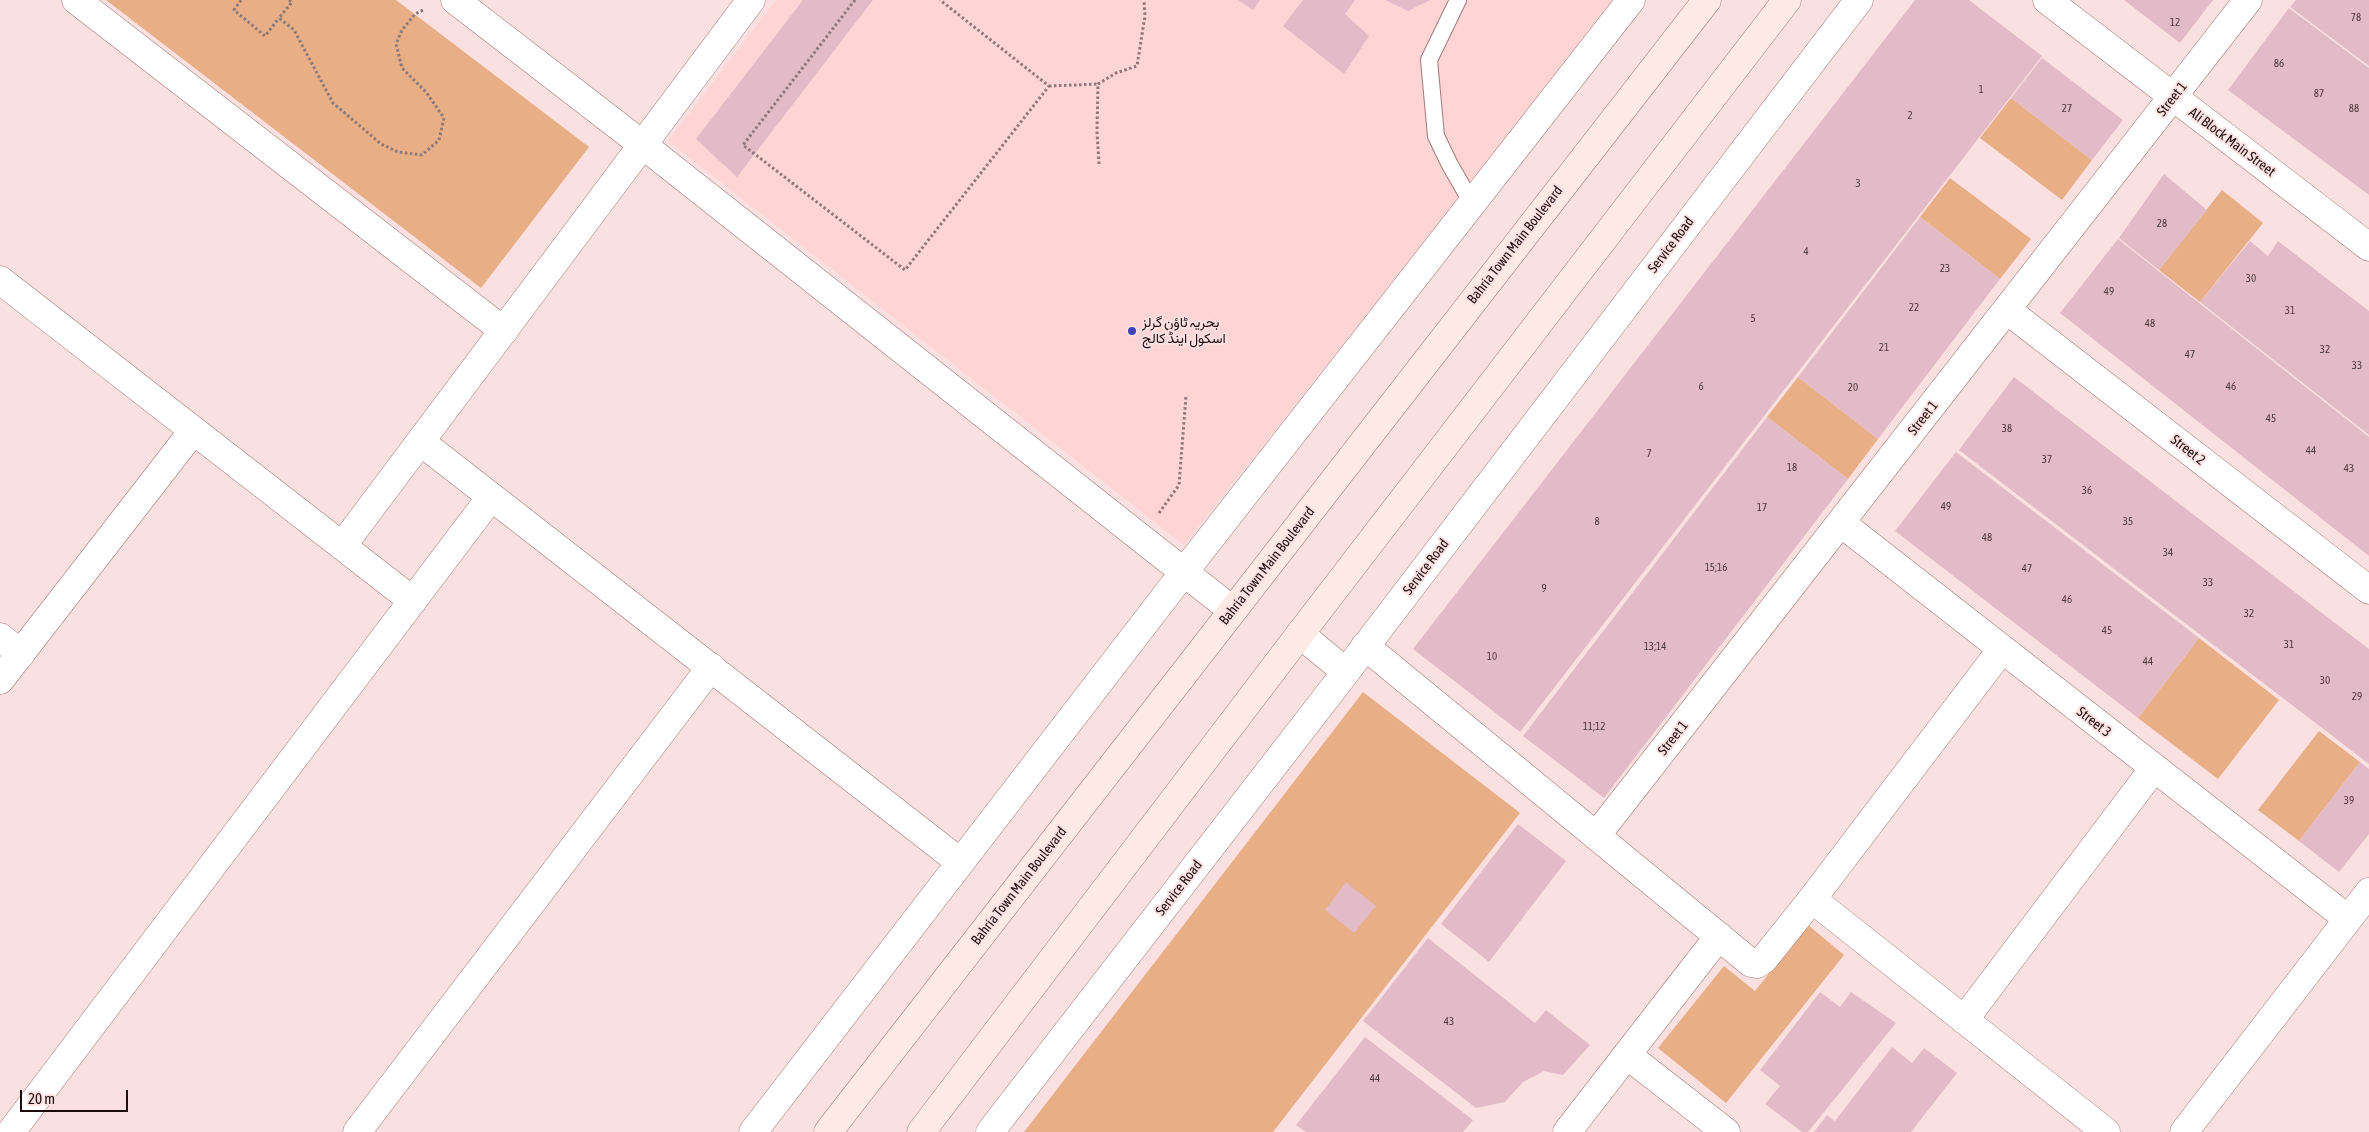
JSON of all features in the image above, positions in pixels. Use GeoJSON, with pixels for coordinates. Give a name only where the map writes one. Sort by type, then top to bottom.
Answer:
{"type":"FeatureCollection","features":[{"type":"Feature","properties":{"kind":"main road","name":"Bahria Town Main Boulevard"},"geometry":{"type":"LineString","coordinates":[[828,1132],[1707,0]]}},
{"type":"Feature","properties":{"kind":"main road"},"geometry":{"type":"LineString","coordinates":[[921,1132],[1300,634],[1787,0]]}},
{"type":"Feature","properties":{"kind":"street"},"geometry":{"type":"LineString","coordinates":[[76,0],[504,331]]}},
{"type":"Feature","properties":{"kind":"street"},"geometry":{"type":"LineString","coordinates":[[455,0],[644,145],[1232,610]]}},
{"type":"Feature","properties":{"kind":"street"},"geometry":{"type":"LineString","coordinates":[[342,546],[751,0]]}},
{"type":"Feature","properties":{"kind":"street"},"geometry":{"type":"LineString","coordinates":[[753,1132],[1184,572],[1631,0]]}},
{"type":"Feature","properties":{"kind":"street","name":"Service Road"},"geometry":{"type":"LineString","coordinates":[[990,1132],[1346,672],[1858,0]]}},
{"type":"Feature","properties":{"kind":"street","name":"Ali Block Main Street"},"geometry":{"type":"LineString","coordinates":[[2047,0],[2369,247]]}},
{"type":"Feature","properties":{"kind":"street","name":"Street 1"},"geometry":{"type":"LineString","coordinates":[[1596,836],[2248,0]]}},
{"type":"Feature","properties":{"kind":"street"},"geometry":{"type":"LineString","coordinates":[[0,280],[413,601]]}},
{"type":"Feature","properties":{"kind":"street","name":"Street 2"},"geometry":{"type":"LineString","coordinates":[[2007,310],[2369,590]]}},
{"type":"Feature","properties":{"kind":"street"},"geometry":{"type":"LineString","coordinates":[[0,680],[10,646],[193,430]]}},
{"type":"Feature","properties":{"kind":"street"},"geometry":{"type":"LineString","coordinates":[[421,442],[960,862]]}},
{"type":"Feature","properties":{"kind":"street"},"geometry":{"type":"LineString","coordinates":[[11,1132],[491,496]]}},
{"type":"Feature","properties":{"kind":"street","name":"Street 3"},"geometry":{"type":"LineString","coordinates":[[1841,523],[2348,919]]}},
{"type":"Feature","properties":{"kind":"street"},"geometry":{"type":"LineString","coordinates":[[1300,634],[1346,672]]}},
{"type":"Feature","properties":{"kind":"street"},"geometry":{"type":"LineString","coordinates":[[1365,646],[1751,963],[1757,964],[1764,959],[1812,899],[2002,649]]}},
{"type":"Feature","properties":{"kind":"street"},"geometry":{"type":"LineString","coordinates":[[357,1132],[711,668]]}},
{"type":"Feature","properties":{"kind":"street"},"geometry":{"type":"LineString","coordinates":[[1964,1020],[2154,768]]}},
{"type":"Feature","properties":{"kind":"street"},"geometry":{"type":"LineString","coordinates":[[2184,1132],[2369,892]]}},
{"type":"Feature","properties":{"kind":"street"},"geometry":{"type":"LineString","coordinates":[[1812,899],[2106,1132]]}},
{"type":"Feature","properties":{"kind":"street"},"geometry":{"type":"LineString","coordinates":[[1567,1132],[1718,936]]}},
{"type":"Feature","properties":{"kind":"street"},"geometry":{"type":"LineString","coordinates":[[1626,1055],[1726,1132]]}},
{"type":"Feature","properties":{"kind":"lane"},"geometry":{"type":"LineString","coordinates":[[1458,0],[1429,60],[1436,136],[1472,203]]}},
{"type":"Feature","properties":{"kind":"path"},"geometry":{"type":"LineString","coordinates":[[241,0],[234,10],[265,36],[292,2],[288,0]]}},
{"type":"Feature","properties":{"kind":"path"},"geometry":{"type":"LineString","coordinates":[[855,0],[744,145],[905,270],[1049,86]]}},
{"type":"Feature","properties":{"kind":"path"},"geometry":{"type":"LineString","coordinates":[[940,0],[1049,86],[1098,84],[1116,73],[1138,66],[1145,16],[1144,0]]}},
{"type":"Feature","properties":{"kind":"path"},"geometry":{"type":"LineString","coordinates":[[279,18],[294,30],[332,103],[381,144],[398,152],[422,155],[439,140],[444,118],[426,92],[402,68],[396,44],[402,30],[415,14]]}},
{"type":"Feature","properties":{"kind":"path"},"geometry":{"type":"LineString","coordinates":[[1098,84],[1097,131],[1099,164]]}},
{"type":"Feature","properties":{"kind":"path"},"geometry":{"type":"LineString","coordinates":[[1158,514],[1179,485],[1186,396]]}},
{"type":"Feature","properties":{"kind":"shaded area"},"geometry":{"type":"Polygon","coordinates":[[[106,0],[396,0],[589,147],[481,288],[106,0]]]}},
{"type":"Feature","properties":{"kind":"shaded area","name":"بحریہ ٹاؤن گرلز اسکول اینڈ کالج"},"geometry":{"type":"Polygon","coordinates":[[[776,0],[1616,0],[1184,545],[668,141],[776,0]]]}},
{"type":"Feature","properties":{"kind":"shaded area"},"geometry":{"type":"Polygon","coordinates":[[[2011,98],[2092,160],[2062,200],[1980,138],[2011,98]]]}},
{"type":"Feature","properties":{"kind":"shaded area"},"geometry":{"type":"Polygon","coordinates":[[[1950,178],[2031,239],[2000,279],[1920,217],[1950,178]]]}},
{"type":"Feature","properties":{"kind":"shaded area"},"geometry":{"type":"Polygon","coordinates":[[[2222,190],[2263,223],[2200,302],[2159,270],[2222,190]]]}},
{"type":"Feature","properties":{"kind":"shaded area"},"geometry":{"type":"Polygon","coordinates":[[[1798,377],[1878,439],[1848,479],[1767,417],[1798,377]]]}},
{"type":"Feature","properties":{"kind":"shaded area"},"geometry":{"type":"Polygon","coordinates":[[[2199,638],[2279,700],[2218,779],[2138,718],[2199,638]]]}},
{"type":"Feature","properties":{"kind":"shaded area"},"geometry":{"type":"Polygon","coordinates":[[[1363,692],[1520,813],[1273,1132],[1024,1132],[1363,692]]]}},
{"type":"Feature","properties":{"kind":"shaded area"},"geometry":{"type":"Polygon","coordinates":[[[2319,731],[2360,762],[2299,841],[2258,810],[2319,731]]]}},
{"type":"Feature","properties":{"kind":"shaded area"},"geometry":{"type":"Polygon","coordinates":[[[1808,925],[1844,955],[1726,1103],[1658,1048],[1724,966],[1755,991],[1808,925]]]}},
{"type":"Feature","properties":{"kind":"building"},"geometry":{"type":"Polygon","coordinates":[[[803,0],[873,0],[737,177],[696,139],[803,0]]]}},
{"type":"Feature","properties":{"kind":"building"},"geometry":{"type":"Polygon","coordinates":[[[1238,0],[1260,0],[1253,10],[1238,0]]]}},
{"type":"Feature","properties":{"kind":"building"},"geometry":{"type":"Polygon","coordinates":[[[1303,0],[1355,0],[1345,14],[1369,36],[1344,74],[1283,26],[1303,0]]]}},
{"type":"Feature","properties":{"kind":"building"},"geometry":{"type":"Polygon","coordinates":[[[1385,0],[1430,0],[1408,11],[1385,0]]]}},
{"type":"Feature","properties":{"kind":"building"},"geometry":{"type":"Polygon","coordinates":[[[1915,0],[1969,0],[2042,56],[1520,732],[1413,649],[1915,0]]]}},
{"type":"Feature","properties":{"kind":"building"},"geometry":{"type":"Polygon","coordinates":[[[2124,0],[2213,0],[2180,43],[2124,0]]]}},
{"type":"Feature","properties":{"kind":"building"},"geometry":{"type":"Polygon","coordinates":[[[2296,0],[2369,0],[2369,66],[2290,7],[2296,0]]]}},
{"type":"Feature","properties":{"kind":"building"},"geometry":{"type":"Polygon","coordinates":[[[2289,8],[2369,68],[2369,195],[2228,90],[2289,8]]]}},
{"type":"Feature","properties":{"kind":"building"},"geometry":{"type":"Polygon","coordinates":[[[2042,58],[2123,120],[2092,160],[2011,98],[2042,58]]]}},
{"type":"Feature","properties":{"kind":"building"},"geometry":{"type":"Polygon","coordinates":[[[2164,174],[2207,210],[2159,270],[2119,238],[2164,174]]]}},
{"type":"Feature","properties":{"kind":"building"},"geometry":{"type":"Polygon","coordinates":[[[1920,217],[2000,279],[1878,439],[1798,377],[1920,217]]]}},
{"type":"Feature","properties":{"kind":"building"},"geometry":{"type":"Polygon","coordinates":[[[2118,239],[2369,437],[2369,556],[2060,313],[2118,239]]]}},
{"type":"Feature","properties":{"kind":"building"},"geometry":{"type":"Polygon","coordinates":[[[2250,241],[2268,256],[2278,241],[2369,311],[2369,435],[2200,302],[2250,241]]]}},
{"type":"Feature","properties":{"kind":"building"},"geometry":{"type":"Polygon","coordinates":[[[2014,377],[2369,649],[2369,764],[1959,450],[2014,377]]]}},
{"type":"Feature","properties":{"kind":"building"},"geometry":{"type":"Polygon","coordinates":[[[1767,417],[1848,479],[1604,798],[1523,736],[1767,417]]]}},
{"type":"Feature","properties":{"kind":"building"},"geometry":{"type":"Polygon","coordinates":[[[1956,452],[2199,638],[2138,718],[1895,531],[1956,452]]]}},
{"type":"Feature","properties":{"kind":"building"},"geometry":{"type":"Polygon","coordinates":[[[2360,762],[2369,769],[2369,834],[2339,872],[2299,841],[2360,762]]]}},
{"type":"Feature","properties":{"kind":"building"},"geometry":{"type":"Polygon","coordinates":[[[1518,824],[1566,861],[1489,962],[1441,924],[1518,824]]]}},
{"type":"Feature","properties":{"kind":"building"},"geometry":{"type":"Polygon","coordinates":[[[1346,882],[1376,906],[1354,933],[1325,910],[1346,882]]]}},
{"type":"Feature","properties":{"kind":"building"},"geometry":{"type":"Polygon","coordinates":[[[1428,938],[1535,1023],[1546,1010],[1590,1045],[1563,1075],[1544,1071],[1523,1082],[1505,1102],[1476,1108],[1363,1021],[1428,938]]]}},
{"type":"Feature","properties":{"kind":"building"},"geometry":{"type":"Polygon","coordinates":[[[1820,992],[1840,1007],[1851,992],[1896,1023],[1808,1132],[1802,1132],[1765,1104],[1780,1086],[1760,1070],[1820,992]]]}},
{"type":"Feature","properties":{"kind":"building"},"geometry":{"type":"Polygon","coordinates":[[[1365,1037],[1473,1120],[1463,1132],[1306,1132],[1296,1125],[1365,1037]]]}},
{"type":"Feature","properties":{"kind":"building"},"geometry":{"type":"Polygon","coordinates":[[[1892,1047],[1912,1063],[1924,1048],[1957,1073],[1911,1132],[1814,1132],[1827,1115],[1835,1121],[1892,1047]]]}},
{"type":"Feature","properties":{"kind":"place","name":"بحریہ ٹاؤن گرلز اسکول اینڈ کالج"},"geometry":{"type":"Point","coordinates":[1132,331]}}]}
